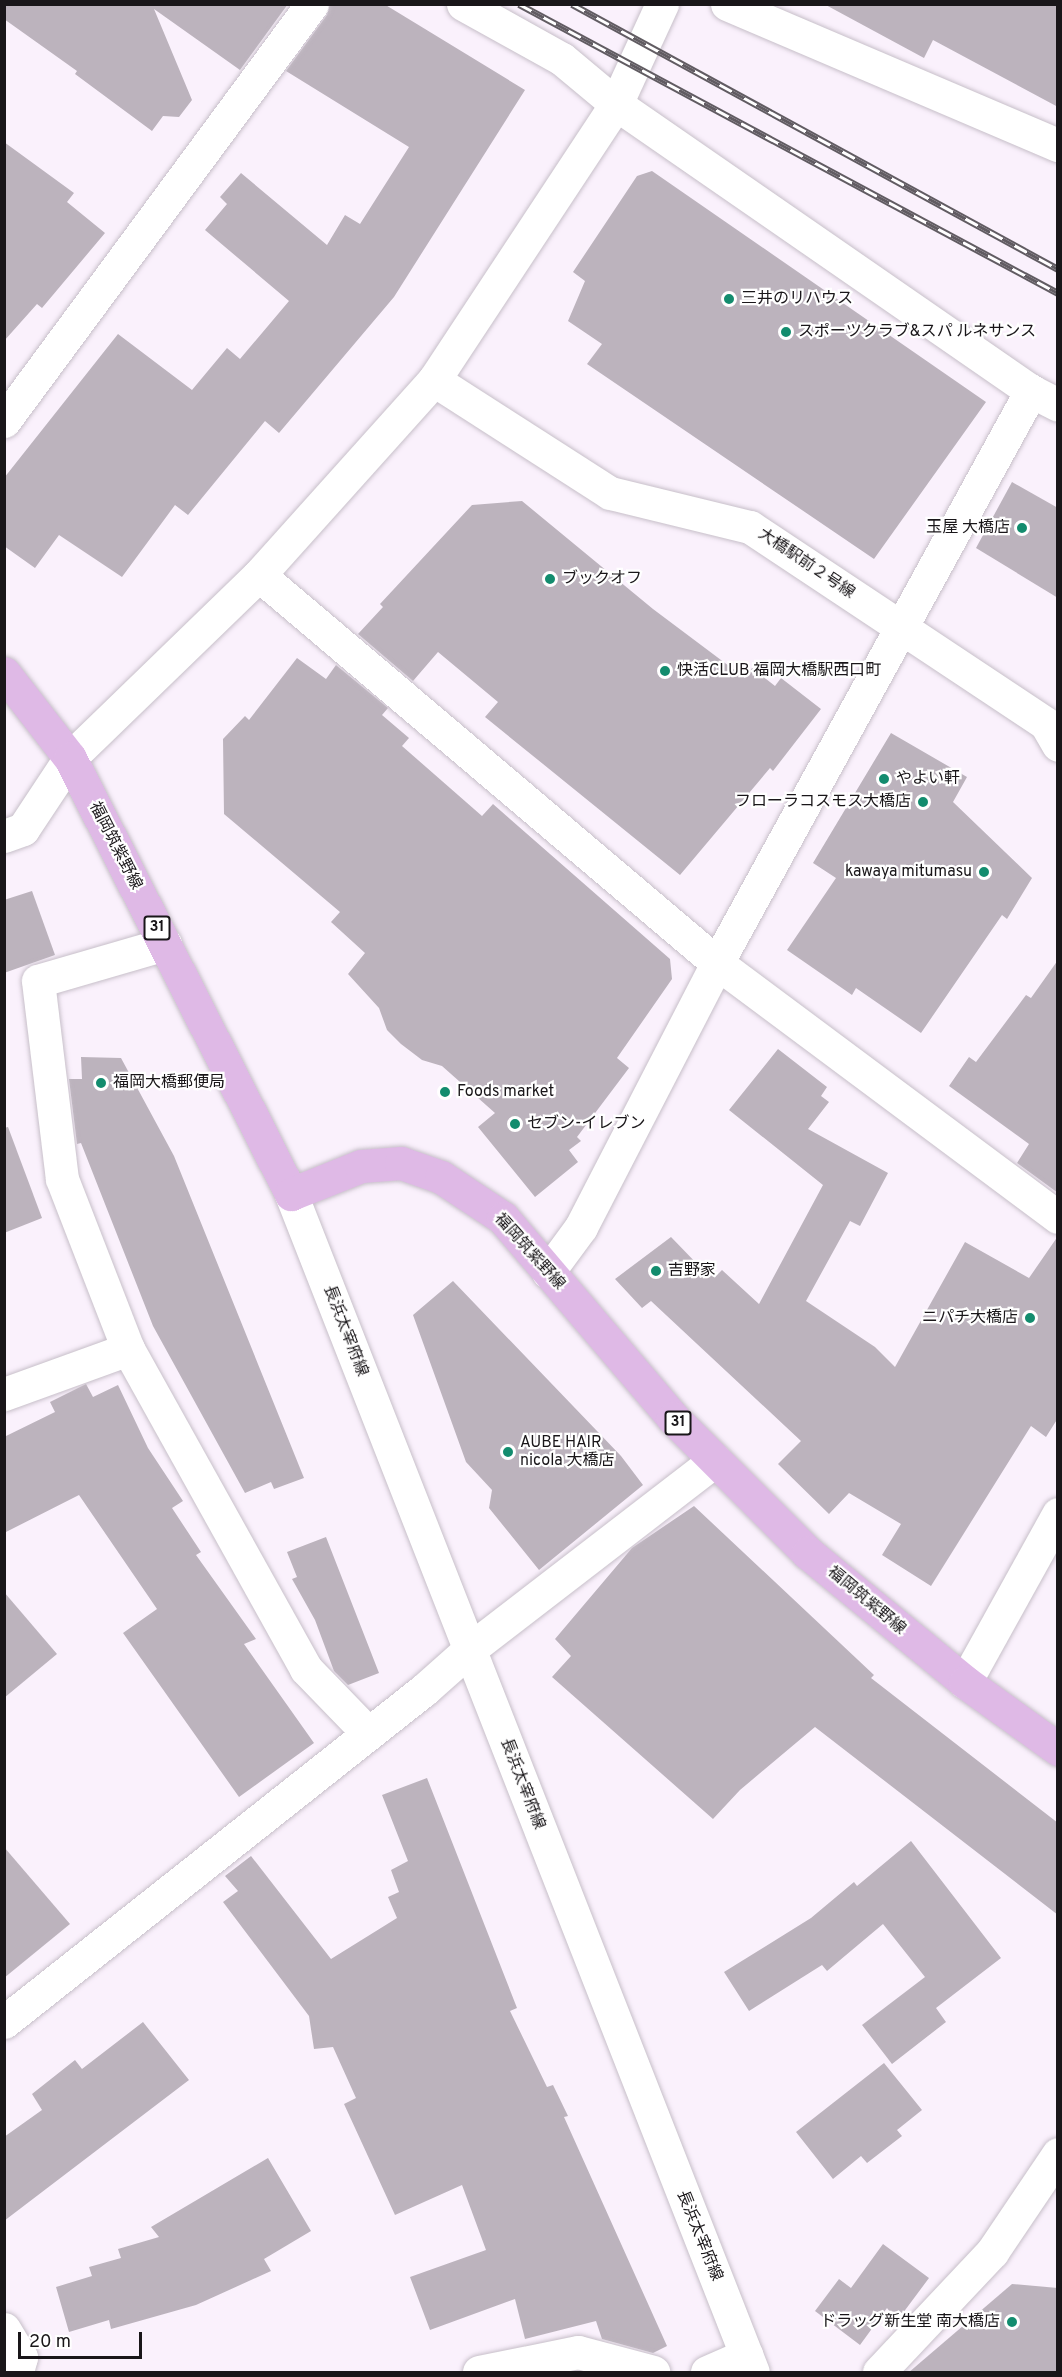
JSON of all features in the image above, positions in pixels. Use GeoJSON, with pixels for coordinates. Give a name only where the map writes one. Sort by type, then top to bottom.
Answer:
{"type":"FeatureCollection","features":[{"type":"Feature","properties":{"kind":"main road","name":"福岡筑紫野線"},"geometry":{"type":"LineString","coordinates":[[4,673],[70,758],[291,1194],[361,1166],[401,1163],[441,1177],[503,1218],[673,1418],[808,1553],[964,1682],[1058,1749]]}},
{"type":"Feature","properties":{"kind":"street"},"geometry":{"type":"LineString","coordinates":[[4,421],[312,4]]}},
{"type":"Feature","properties":{"kind":"street"},"geometry":{"type":"LineString","coordinates":[[463,4],[562,59],[616,105],[1044,398],[902,628],[717,963],[581,1227],[548,1272]]}},
{"type":"Feature","properties":{"kind":"street"},"geometry":{"type":"LineString","coordinates":[[4,836],[22,829],[70,758],[143,692],[259,575],[434,380],[616,105],[662,4]]}},
{"type":"Feature","properties":{"kind":"street"},"geometry":{"type":"LineString","coordinates":[[727,4],[1058,145]]}},
{"type":"Feature","properties":{"kind":"street","name":"大橋駅前２号線"},"geometry":{"type":"LineString","coordinates":[[434,380],[610,493],[750,527],[1046,724],[1058,745]]}},
{"type":"Feature","properties":{"kind":"street"},"geometry":{"type":"LineString","coordinates":[[259,575],[717,963],[1058,1217]]}},
{"type":"Feature","properties":{"kind":"street"},"geometry":{"type":"LineString","coordinates":[[165,944],[38,981],[62,1179],[128,1348],[306,1669],[367,1732]]}},
{"type":"Feature","properties":{"kind":"street","name":"長浜太宰府線"},"geometry":{"type":"LineString","coordinates":[[291,1194],[749,2364]]}},
{"type":"Feature","properties":{"kind":"street"},"geometry":{"type":"LineString","coordinates":[[4,1394],[128,1348]]}},
{"type":"Feature","properties":{"kind":"street"},"geometry":{"type":"LineString","coordinates":[[4,2022],[367,1732],[425,1689],[470,1649],[715,1460]]}},
{"type":"Feature","properties":{"kind":"street"},"geometry":{"type":"LineString","coordinates":[[964,1682],[1058,1514]]}},
{"type":"Feature","properties":{"kind":"street"},"geometry":{"type":"LineString","coordinates":[[879,2373],[992,2252],[1058,2154]]}},
{"type":"Feature","properties":{"kind":"street"},"geometry":{"type":"LineString","coordinates":[[4,2329],[21,2357],[17,2373]]}},
{"type":"Feature","properties":{"kind":"street"},"geometry":{"type":"LineString","coordinates":[[479,2373],[578,2352],[653,2373]]}},
{"type":"Feature","properties":{"kind":"street"},"geometry":{"type":"LineString","coordinates":[[707,2373],[749,2364]]}},
{"type":"Feature","properties":{"kind":"building"},"geometry":{"type":"Polygon","coordinates":[[[4,4],[288,4],[240,70],[154,9],[192,100],[179,117],[163,116],[152,131],[75,74],[77,71],[4,19],[4,4]]]}},
{"type":"Feature","properties":{"kind":"building"},"geometry":{"type":"Polygon","coordinates":[[[330,4],[384,4],[525,90],[394,297],[279,433],[265,421],[188,515],[175,505],[122,577],[59,535],[35,568],[4,546],[4,478],[118,334],[192,390],[227,348],[240,359],[289,301],[205,230],[227,204],[220,197],[241,173],[327,245],[345,215],[360,224],[409,147],[286,71],[327,15],[330,4]]]}},
{"type":"Feature","properties":{"kind":"building"},"geometry":{"type":"Polygon","coordinates":[[[824,4],[1058,4],[1058,107],[933,40],[924,58],[824,4]]]}},
{"type":"Feature","properties":{"kind":"building"},"geometry":{"type":"Polygon","coordinates":[[[4,142],[74,193],[67,202],[105,233],[42,308],[37,304],[4,341],[4,142]]]}},
{"type":"Feature","properties":{"kind":"building"},"geometry":{"type":"Polygon","coordinates":[[[652,171],[986,402],[874,559],[587,364],[602,344],[568,321],[585,281],[573,272],[637,176],[652,171]]]}},
{"type":"Feature","properties":{"kind":"building","name":"玉屋 大橋店"},"geometry":{"type":"Polygon","coordinates":[[[1012,482],[1058,508],[1058,598],[976,548],[1012,482]]]}},
{"type":"Feature","properties":{"kind":"building"},"geometry":{"type":"Polygon","coordinates":[[[522,501],[653,609],[745,678],[752,668],[775,686],[781,678],[821,709],[773,771],[770,768],[680,875],[485,717],[498,702],[438,652],[413,681],[358,634],[383,607],[380,604],[472,505],[522,501]]]}},
{"type":"Feature","properties":{"kind":"building"},"geometry":{"type":"Polygon","coordinates":[[[297,658],[326,679],[336,665],[388,708],[382,715],[409,738],[402,746],[482,816],[493,804],[670,959],[672,979],[617,1058],[629,1068],[577,1137],[581,1141],[569,1150],[578,1162],[535,1197],[478,1127],[495,1113],[442,1066],[422,1060],[401,1044],[387,1030],[379,1008],[348,974],[365,953],[331,922],[340,912],[224,814],[223,739],[245,716],[249,720],[297,658]]]}},
{"type":"Feature","properties":{"kind":"building"},"geometry":{"type":"Polygon","coordinates":[[[891,733],[967,777],[953,802],[1032,878],[1007,919],[1002,915],[921,1033],[856,988],[852,995],[787,950],[836,878],[813,863],[891,733]]]}},
{"type":"Feature","properties":{"kind":"building"},"geometry":{"type":"Polygon","coordinates":[[[32,891],[55,955],[4,973],[4,900],[32,891]]]}},
{"type":"Feature","properties":{"kind":"building"},"geometry":{"type":"Polygon","coordinates":[[[1058,960],[1058,1193],[1017,1163],[1029,1144],[949,1086],[969,1057],[976,1062],[1026,995],[1031,998],[1058,960]]]}},
{"type":"Feature","properties":{"kind":"building"},"geometry":{"type":"Polygon","coordinates":[[[778,1049],[827,1087],[821,1096],[829,1102],[808,1129],[888,1173],[860,1226],[850,1221],[806,1301],[875,1347],[895,1367],[965,1242],[1029,1278],[1058,1236],[1058,1418],[1046,1437],[1031,1426],[931,1586],[882,1555],[901,1524],[849,1493],[829,1514],[778,1464],[801,1441],[651,1301],[642,1308],[615,1279],[671,1237],[702,1269],[704,1267],[715,1277],[722,1270],[759,1304],[823,1185],[729,1110],[778,1049]]]}},
{"type":"Feature","properties":{"kind":"building"},"geometry":{"type":"Polygon","coordinates":[[[81,1057],[121,1058],[174,1156],[304,1478],[274,1489],[271,1482],[245,1493],[153,1326],[81,1143],[77,1144],[69,1079],[82,1079],[81,1057]]]}},
{"type":"Feature","properties":{"kind":"building"},"geometry":{"type":"Polygon","coordinates":[[[8,1127],[42,1218],[4,1233],[4,1128],[8,1127]]]}},
{"type":"Feature","properties":{"kind":"building"},"geometry":{"type":"Polygon","coordinates":[[[453,1281],[621,1456],[643,1485],[539,1570],[489,1508],[492,1490],[466,1462],[413,1315],[453,1281]]]}},
{"type":"Feature","properties":{"kind":"building"},"geometry":{"type":"Polygon","coordinates":[[[86,1384],[93,1397],[118,1385],[148,1448],[183,1501],[172,1508],[201,1552],[196,1555],[256,1639],[244,1644],[314,1743],[239,1797],[123,1633],[157,1609],[79,1495],[4,1533],[4,1437],[55,1412],[50,1402],[86,1384]]]}},
{"type":"Feature","properties":{"kind":"building"},"geometry":{"type":"Polygon","coordinates":[[[694,1506],[874,1675],[871,1678],[1058,1823],[1058,1915],[815,1727],[740,1790],[713,1819],[552,1677],[571,1656],[555,1639],[632,1548],[694,1506]]]}},
{"type":"Feature","properties":{"kind":"building"},"geometry":{"type":"Polygon","coordinates":[[[326,1537],[379,1673],[348,1685],[334,1671],[315,1620],[292,1579],[297,1577],[287,1552],[326,1537]]]}},
{"type":"Feature","properties":{"kind":"building"},"geometry":{"type":"Polygon","coordinates":[[[4,1592],[57,1654],[4,1698],[4,1592]]]}},
{"type":"Feature","properties":{"kind":"building"},"geometry":{"type":"Polygon","coordinates":[[[427,1778],[517,2008],[510,2011],[547,2087],[553,2085],[568,2116],[564,2117],[667,2346],[653,2353],[602,2339],[596,2321],[525,2339],[515,2299],[430,2330],[410,2277],[486,2250],[462,2185],[395,2215],[344,2104],[356,2098],[333,2047],[314,2049],[309,2016],[223,1902],[238,1891],[225,1876],[251,1856],[331,1959],[397,1918],[388,1897],[399,1892],[391,1870],[408,1861],[382,1795],[427,1778]]]}},
{"type":"Feature","properties":{"kind":"building"},"geometry":{"type":"Polygon","coordinates":[[[911,1841],[1001,1958],[936,2008],[946,2022],[892,2064],[862,2025],[925,1977],[883,1924],[827,1971],[822,1965],[749,2011],[724,1972],[811,1918],[854,1882],[857,1886],[911,1841]]]}},
{"type":"Feature","properties":{"kind":"building"},"geometry":{"type":"Polygon","coordinates":[[[4,1847],[70,1924],[4,1978],[4,1847]]]}},
{"type":"Feature","properties":{"kind":"building"},"geometry":{"type":"Polygon","coordinates":[[[143,2022],[189,2080],[4,2221],[4,2137],[42,2110],[32,2094],[75,2060],[82,2069],[143,2022]]]}},
{"type":"Feature","properties":{"kind":"building"},"geometry":{"type":"Polygon","coordinates":[[[884,2063],[922,2110],[897,2130],[902,2136],[867,2163],[861,2156],[833,2179],[796,2132],[884,2063]]]}},
{"type":"Feature","properties":{"kind":"building"},"geometry":{"type":"Polygon","coordinates":[[[268,2158],[311,2231],[264,2259],[271,2271],[196,2305],[111,2329],[109,2320],[69,2332],[56,2287],[92,2276],[89,2267],[121,2258],[118,2249],[159,2237],[151,2227],[268,2158]]]}},
{"type":"Feature","properties":{"kind":"building"},"geometry":{"type":"Polygon","coordinates":[[[883,2244],[929,2278],[897,2321],[887,2308],[860,2345],[815,2311],[839,2279],[851,2288],[883,2244]]]}},
{"type":"Feature","properties":{"kind":"building","name":"ドラッグ新生堂 南大橋店"},"geometry":{"type":"Polygon","coordinates":[[[1012,2284],[1058,2288],[1058,2373],[908,2373],[1012,2284]]]}},
{"type":"Feature","properties":{"kind":"railway"},"geometry":{"type":"LineString","coordinates":[[519,4],[1058,293]]}},
{"type":"Feature","properties":{"kind":"railway"},"geometry":{"type":"LineString","coordinates":[[572,4],[1058,269]]}},
{"type":"Feature","properties":{"kind":"place","name":"三井のリハウス"},"geometry":{"type":"Point","coordinates":[729,299]}},
{"type":"Feature","properties":{"kind":"place","name":"スポーツクラブ&スパ ルネサンス"},"geometry":{"type":"Point","coordinates":[786,332]}},
{"type":"Feature","properties":{"kind":"place","name":"玉屋 大橋店"},"geometry":{"type":"Point","coordinates":[1022,528]}},
{"type":"Feature","properties":{"kind":"place","name":"ブックオフ"},"geometry":{"type":"Point","coordinates":[550,579]}},
{"type":"Feature","properties":{"kind":"place","name":"快活CLUB 福岡大橋駅西口町"},"geometry":{"type":"Point","coordinates":[665,671]}},
{"type":"Feature","properties":{"kind":"place","name":"やよい軒"},"geometry":{"type":"Point","coordinates":[884,779]}},
{"type":"Feature","properties":{"kind":"place","name":"フローラコスモス大橋店"},"geometry":{"type":"Point","coordinates":[923,802]}},
{"type":"Feature","properties":{"kind":"place","name":"kawaya mitumasu"},"geometry":{"type":"Point","coordinates":[984,872]}},
{"type":"Feature","properties":{"kind":"place","name":"福岡大橋郵便局"},"geometry":{"type":"Point","coordinates":[101,1083]}},
{"type":"Feature","properties":{"kind":"place","name":"Foods market"},"geometry":{"type":"Point","coordinates":[445,1092]}},
{"type":"Feature","properties":{"kind":"place","name":"セブン-イレブン"},"geometry":{"type":"Point","coordinates":[515,1124]}},
{"type":"Feature","properties":{"kind":"place","name":"吉野家"},"geometry":{"type":"Point","coordinates":[656,1271]}},
{"type":"Feature","properties":{"kind":"place","name":"ニパチ大橋店"},"geometry":{"type":"Point","coordinates":[1030,1318]}},
{"type":"Feature","properties":{"kind":"place","name":"AUBE HAIR nicola 大橋店"},"geometry":{"type":"Point","coordinates":[508,1452]}},
{"type":"Feature","properties":{"kind":"place","name":"ドラッグ新生堂 南大橋店"},"geometry":{"type":"Point","coordinates":[1012,2322]}}]}
